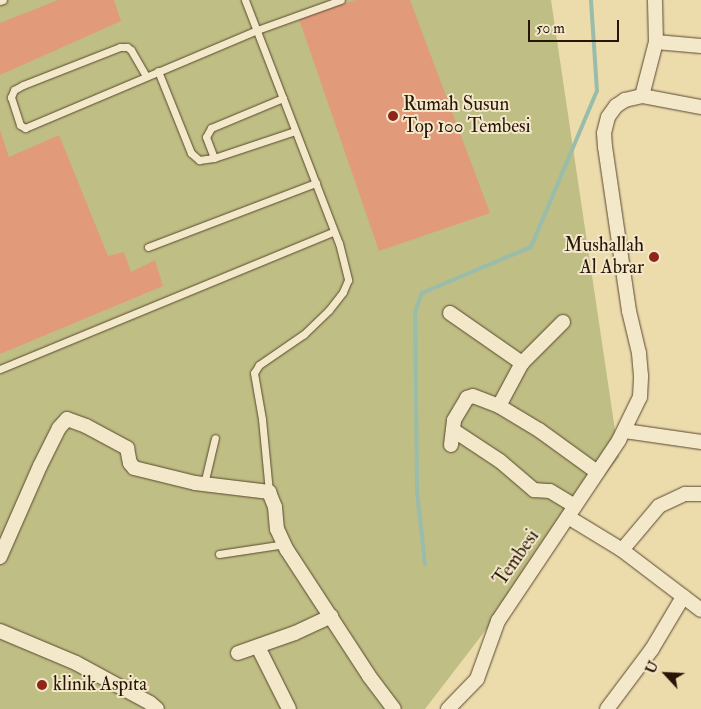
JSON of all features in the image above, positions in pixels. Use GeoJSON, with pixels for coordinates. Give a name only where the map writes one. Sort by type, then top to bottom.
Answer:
{"type":"FeatureCollection","features":[{"type":"Feature","properties":{"kind":"street"},"geometry":{"type":"LineString","coordinates":[[655,0],[656,42],[642,96],[701,107]]}},
{"type":"Feature","properties":{"kind":"street"},"geometry":{"type":"LineString","coordinates":[[656,42],[701,46]]}},
{"type":"Feature","properties":{"kind":"street","name":"Tembesi"},"geometry":{"type":"LineString","coordinates":[[448,709],[476,680],[498,620],[625,431],[640,398],[639,353],[630,310],[623,258],[615,223],[604,133],[608,118],[616,106],[625,100],[642,96]]}},
{"type":"Feature","properties":{"kind":"street"},"geometry":{"type":"LineString","coordinates":[[450,313],[522,363]]}},
{"type":"Feature","properties":{"kind":"street"},"geometry":{"type":"LineString","coordinates":[[499,406],[522,363],[562,322]]}},
{"type":"Feature","properties":{"kind":"street"},"geometry":{"type":"LineString","coordinates":[[450,445],[454,420],[468,397],[477,397],[499,406],[539,430],[597,472]]}},
{"type":"Feature","properties":{"kind":"street"},"geometry":{"type":"LineString","coordinates":[[0,557],[40,466],[59,428],[67,419],[86,426],[127,448],[130,463],[134,468],[204,484],[269,492],[275,507],[277,529],[285,544],[394,709]]}},
{"type":"Feature","properties":{"kind":"street"},"geometry":{"type":"LineString","coordinates":[[453,430],[500,461],[534,490],[550,491],[572,511],[701,610]]}},
{"type":"Feature","properties":{"kind":"street"},"geometry":{"type":"LineString","coordinates":[[625,431],[701,442]]}},
{"type":"Feature","properties":{"kind":"street"},"geometry":{"type":"LineString","coordinates":[[622,550],[659,506],[685,494],[701,494]]}},
{"type":"Feature","properties":{"kind":"street"},"geometry":{"type":"LineString","coordinates":[[607,709],[652,649],[683,596]]}},
{"type":"Feature","properties":{"kind":"street"},"geometry":{"type":"LineString","coordinates":[[238,653],[258,647],[331,616]]}},
{"type":"Feature","properties":{"kind":"street"},"geometry":{"type":"LineString","coordinates":[[0,631],[76,663],[150,703],[157,709]]}},
{"type":"Feature","properties":{"kind":"street"},"geometry":{"type":"LineString","coordinates":[[258,647],[289,709]]}},
{"type":"Feature","properties":{"kind":"lane"},"geometry":{"type":"LineString","coordinates":[[246,0],[334,231],[348,275],[343,292],[304,334],[259,365],[254,373],[262,419],[269,492]]}},
{"type":"Feature","properties":{"kind":"lane"},"geometry":{"type":"LineString","coordinates":[[146,76],[131,50],[127,47],[120,47],[23,85],[14,90],[10,96],[20,125],[25,128],[257,30],[341,0]]}},
{"type":"Feature","properties":{"kind":"lane"},"geometry":{"type":"LineString","coordinates":[[158,71],[191,153],[199,160],[214,158],[295,131]]}},
{"type":"Feature","properties":{"kind":"lane"},"geometry":{"type":"LineString","coordinates":[[214,158],[206,138],[211,128],[283,98]]}},
{"type":"Feature","properties":{"kind":"lane"},"geometry":{"type":"LineString","coordinates":[[148,248],[316,183]]}},
{"type":"Feature","properties":{"kind":"lane"},"geometry":{"type":"LineString","coordinates":[[0,370],[334,231]]}},
{"type":"Feature","properties":{"kind":"lane"},"geometry":{"type":"LineString","coordinates":[[204,484],[215,438]]}},
{"type":"Feature","properties":{"kind":"lane"},"geometry":{"type":"LineString","coordinates":[[219,554],[285,544]]}},
{"type":"Feature","properties":{"kind":"shaded area"},"geometry":{"type":"Polygon","coordinates":[[[0,0],[551,0],[619,457],[425,709],[0,709],[0,0]]]}},
{"type":"Feature","properties":{"kind":"building"},"geometry":{"type":"Polygon","coordinates":[[[58,0],[114,0],[121,21],[0,75],[0,23],[58,0]]]}},
{"type":"Feature","properties":{"kind":"building","name":"Rumah Susun Top 100 Tembesi"},"geometry":{"type":"Polygon","coordinates":[[[355,0],[410,0],[490,213],[379,251],[299,19],[355,0]]]}},
{"type":"Feature","properties":{"kind":"building"},"geometry":{"type":"Polygon","coordinates":[[[0,130],[9,157],[59,135],[108,256],[124,252],[131,272],[155,260],[163,286],[0,354],[0,130]]]}},
{"type":"Feature","properties":{"kind":"waterway"},"geometry":{"type":"LineString","coordinates":[[425,564],[417,491],[415,312],[422,293],[531,247],[597,91],[591,0]]}},
{"type":"Feature","properties":{"kind":"place","name":"Rumah Susun Top 100 Tembesi"},"geometry":{"type":"Point","coordinates":[393,116]}},
{"type":"Feature","properties":{"kind":"place","name":"Mushallah Al Abrar"},"geometry":{"type":"Point","coordinates":[654,257]}},
{"type":"Feature","properties":{"kind":"place","name":"klinik Aspita"},"geometry":{"type":"Point","coordinates":[42,685]}}]}
